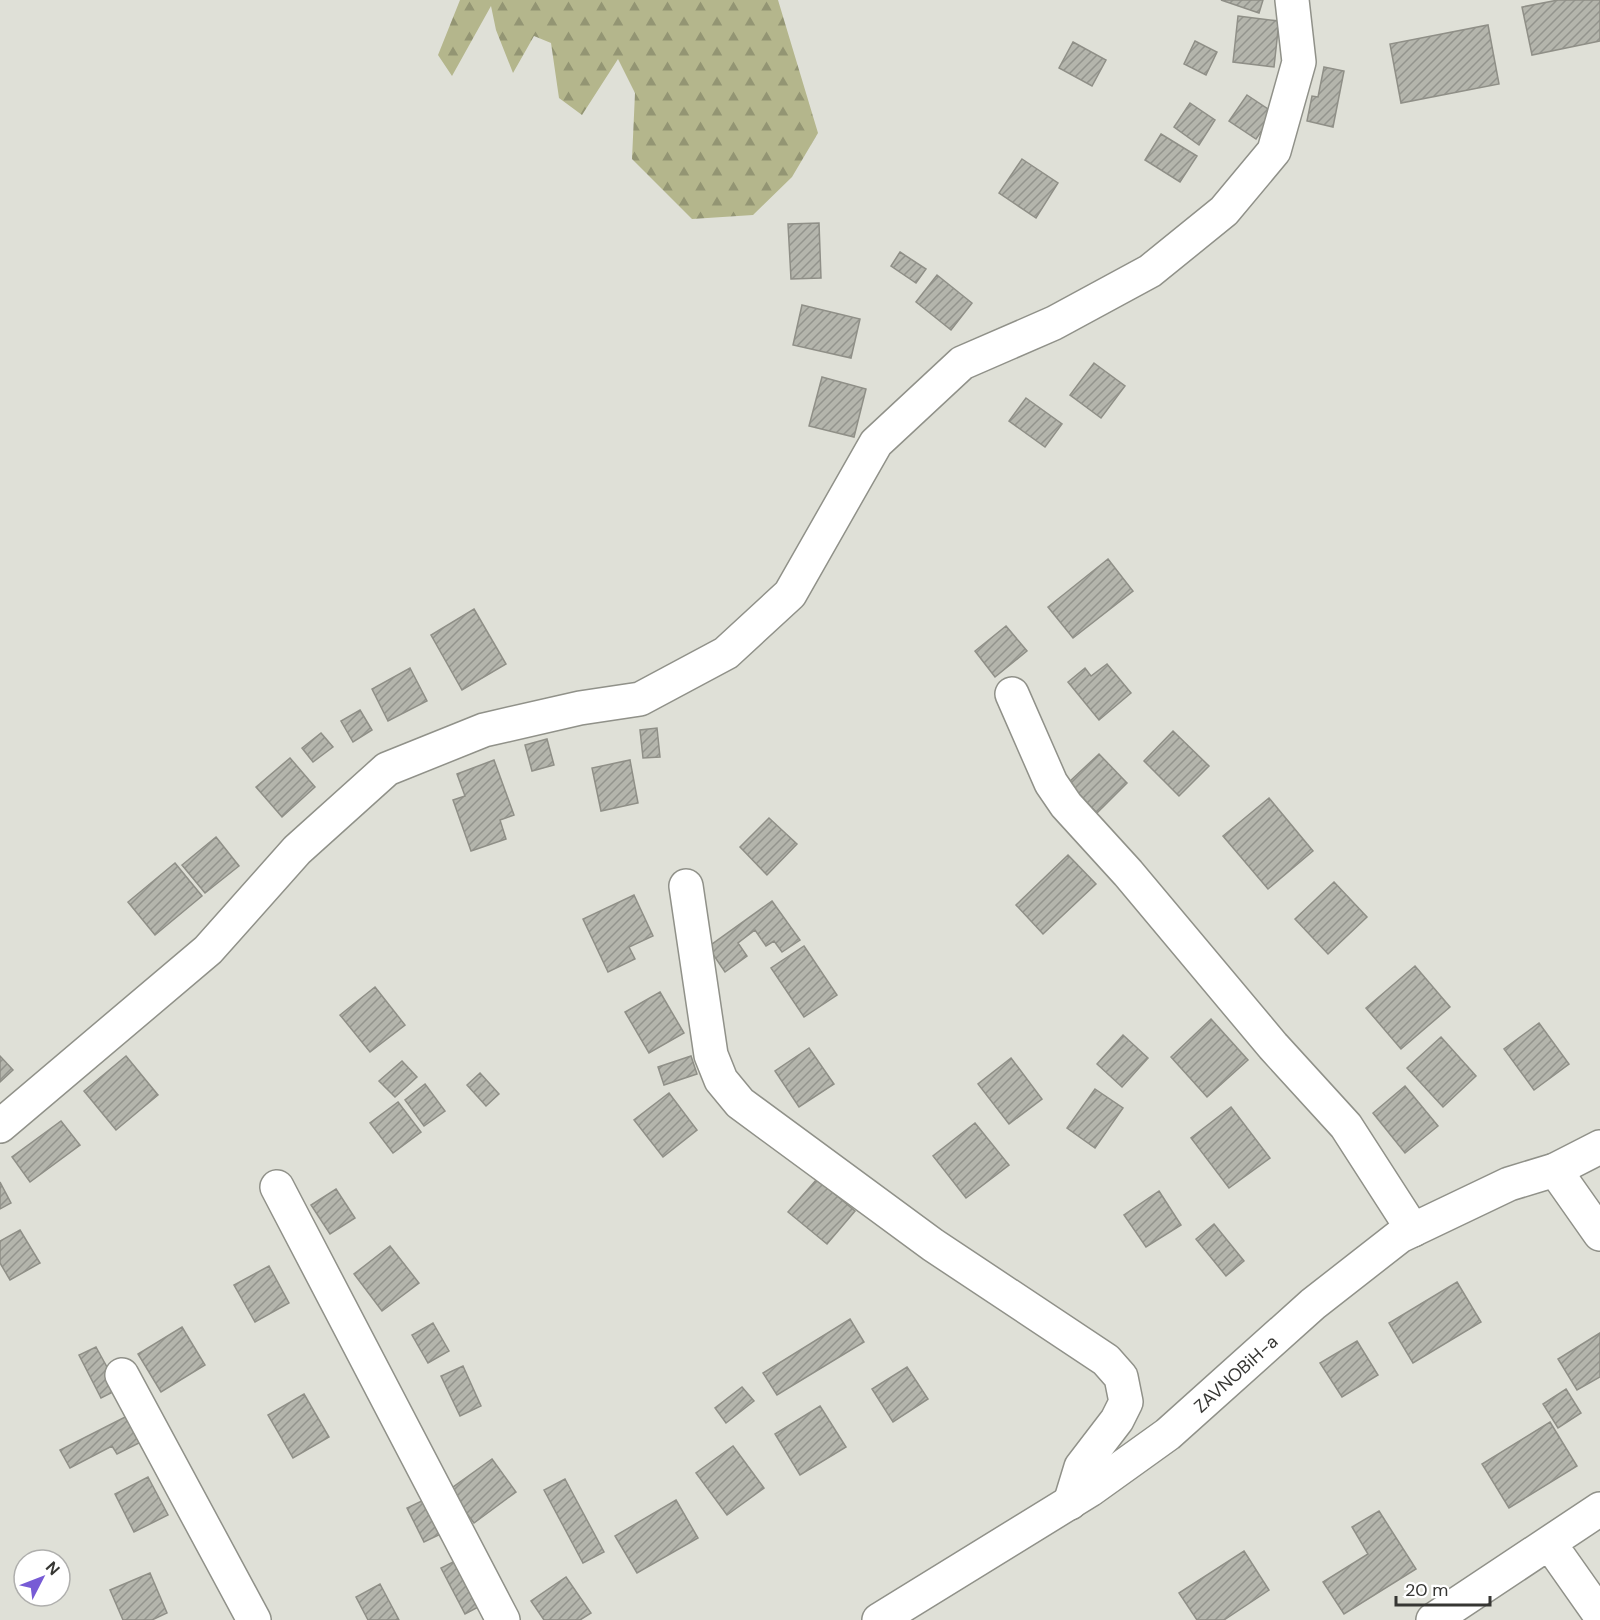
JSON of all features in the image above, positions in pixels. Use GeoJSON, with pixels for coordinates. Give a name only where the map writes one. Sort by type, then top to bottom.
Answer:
{"type":"FeatureCollection","features":[{"type":"Feature","properties":{"kind":"street"},"geometry":{"type":"LineString","coordinates":[[0,1126],[208,950],[297,850],[387,769],[484,730],[579,708],[640,699],[726,653],[790,594],[876,443],[962,363],[1054,323],[1150,271],[1224,211],[1274,152],[1299,62],[1292,0]]}},
{"type":"Feature","properties":{"kind":"street"},"geometry":{"type":"LineString","coordinates":[[1012,694],[1052,783],[1065,805],[1128,873],[1274,1046],[1346,1126],[1413,1230]]}},
{"type":"Feature","properties":{"kind":"street"},"geometry":{"type":"LineString","coordinates":[[686,886],[711,1055],[721,1080],[740,1103],[933,1245],[1106,1360],[1121,1377],[1126,1402],[1117,1420],[1081,1467],[1070,1503]]}},
{"type":"Feature","properties":{"kind":"street","name":"ZAVNOBiH-a"},"geometry":{"type":"LineString","coordinates":[[879,1620],[1070,1503],[1168,1434],[1313,1304],[1400,1236],[1509,1184],[1555,1170],[1600,1147]]}},
{"type":"Feature","properties":{"kind":"street"},"geometry":{"type":"LineString","coordinates":[[1555,1170],[1600,1234]]}},
{"type":"Feature","properties":{"kind":"street"},"geometry":{"type":"LineString","coordinates":[[277,1187],[503,1620]]}},
{"type":"Feature","properties":{"kind":"street"},"geometry":{"type":"LineString","coordinates":[[122,1375],[254,1620]]}},
{"type":"Feature","properties":{"kind":"street"},"geometry":{"type":"LineString","coordinates":[[1433,1620],[1600,1509]]}},
{"type":"Feature","properties":{"kind":"street"},"geometry":{"type":"LineString","coordinates":[[1550,1544],[1600,1615]]}},
{"type":"Feature","properties":{"kind":"green space"},"geometry":{"type":"Polygon","coordinates":[[[460,0],[778,0],[818,133],[792,177],[753,215],[692,219],[632,159],[635,93],[618,59],[582,115],[559,98],[551,43],[534,36],[513,73],[496,30],[491,6],[452,76],[438,55],[460,0]]]}},
{"type":"Feature","properties":{"kind":"building"},"geometry":{"type":"Polygon","coordinates":[[[1221,0],[1263,0],[1259,13],[1221,0]]]}},
{"type":"Feature","properties":{"kind":"building"},"geometry":{"type":"Polygon","coordinates":[[[1558,0],[1600,0],[1600,41],[1532,55],[1522,7],[1558,0]]]}},
{"type":"Feature","properties":{"kind":"building"},"geometry":{"type":"Polygon","coordinates":[[[1238,16],[1279,21],[1274,67],[1233,62],[1238,16]]]}},
{"type":"Feature","properties":{"kind":"building"},"geometry":{"type":"Polygon","coordinates":[[[1488,25],[1499,84],[1401,103],[1390,44],[1488,25]]]}},
{"type":"Feature","properties":{"kind":"building"},"geometry":{"type":"Polygon","coordinates":[[[1195,41],[1217,52],[1206,75],[1184,64],[1195,41]]]}},
{"type":"Feature","properties":{"kind":"building"},"geometry":{"type":"Polygon","coordinates":[[[1073,42],[1106,60],[1092,86],[1059,68],[1073,42]]]}},
{"type":"Feature","properties":{"kind":"building"},"geometry":{"type":"Polygon","coordinates":[[[1324,67],[1344,71],[1333,127],[1307,121],[1312,96],[1318,97],[1324,67]]]}},
{"type":"Feature","properties":{"kind":"building"},"geometry":{"type":"Polygon","coordinates":[[[1247,95],[1274,113],[1256,139],[1229,121],[1247,95]]]}},
{"type":"Feature","properties":{"kind":"building"},"geometry":{"type":"Polygon","coordinates":[[[1190,103],[1215,120],[1199,145],[1174,127],[1190,103]]]}},
{"type":"Feature","properties":{"kind":"building"},"geometry":{"type":"Polygon","coordinates":[[[1161,134],[1197,156],[1180,182],[1145,160],[1161,134]]]}},
{"type":"Feature","properties":{"kind":"building"},"geometry":{"type":"Polygon","coordinates":[[[1022,159],[1058,183],[1036,218],[999,193],[1022,159]]]}},
{"type":"Feature","properties":{"kind":"building"},"geometry":{"type":"Polygon","coordinates":[[[819,223],[821,278],[791,279],[788,224],[819,223]]]}},
{"type":"Feature","properties":{"kind":"building"},"geometry":{"type":"Polygon","coordinates":[[[900,252],[926,269],[916,283],[891,266],[900,252]]]}},
{"type":"Feature","properties":{"kind":"building"},"geometry":{"type":"Polygon","coordinates":[[[937,275],[972,303],[951,330],[916,302],[937,275]]]}},
{"type":"Feature","properties":{"kind":"building"},"geometry":{"type":"Polygon","coordinates":[[[802,305],[860,319],[851,358],[793,345],[802,305]]]}},
{"type":"Feature","properties":{"kind":"building"},"geometry":{"type":"Polygon","coordinates":[[[1094,363],[1125,386],[1101,418],[1070,395],[1094,363]]]}},
{"type":"Feature","properties":{"kind":"building"},"geometry":{"type":"Polygon","coordinates":[[[822,377],[866,389],[854,437],[809,426],[822,377]]]}},
{"type":"Feature","properties":{"kind":"building"},"geometry":{"type":"Polygon","coordinates":[[[1026,398],[1062,424],[1045,447],[1009,421],[1026,398]]]}},
{"type":"Feature","properties":{"kind":"building"},"geometry":{"type":"Polygon","coordinates":[[[1108,559],[1133,591],[1073,638],[1048,607],[1108,559]]]}},
{"type":"Feature","properties":{"kind":"building"},"geometry":{"type":"Polygon","coordinates":[[[474,609],[506,664],[462,690],[431,635],[474,609]]]}},
{"type":"Feature","properties":{"kind":"building"},"geometry":{"type":"Polygon","coordinates":[[[1006,626],[1027,651],[995,677],[975,651],[1006,626]]]}},
{"type":"Feature","properties":{"kind":"building"},"geometry":{"type":"Polygon","coordinates":[[[1107,664],[1131,693],[1099,720],[1068,682],[1085,668],[1091,676],[1107,664]]]}},
{"type":"Feature","properties":{"kind":"building"},"geometry":{"type":"Polygon","coordinates":[[[410,668],[427,701],[388,721],[372,689],[410,668]]]}},
{"type":"Feature","properties":{"kind":"building"},"geometry":{"type":"Polygon","coordinates":[[[360,710],[372,730],[353,742],[341,721],[360,710]]]}},
{"type":"Feature","properties":{"kind":"building"},"geometry":{"type":"Polygon","coordinates":[[[657,728],[660,757],[643,758],[640,730],[657,728]]]}},
{"type":"Feature","properties":{"kind":"building"},"geometry":{"type":"Polygon","coordinates":[[[1173,731],[1209,766],[1179,796],[1144,761],[1173,731]]]}},
{"type":"Feature","properties":{"kind":"building"},"geometry":{"type":"Polygon","coordinates":[[[321,733],[333,747],[313,762],[302,748],[321,733]]]}},
{"type":"Feature","properties":{"kind":"building"},"geometry":{"type":"Polygon","coordinates":[[[547,739],[554,765],[532,771],[525,745],[547,739]]]}},
{"type":"Feature","properties":{"kind":"building"},"geometry":{"type":"Polygon","coordinates":[[[1099,754],[1127,783],[1097,813],[1068,783],[1099,754]]]}},
{"type":"Feature","properties":{"kind":"building"},"geometry":{"type":"Polygon","coordinates":[[[290,758],[315,787],[282,817],[256,787],[290,758]]]}},
{"type":"Feature","properties":{"kind":"building"},"geometry":{"type":"Polygon","coordinates":[[[494,760],[514,815],[500,820],[506,839],[471,851],[453,800],[465,796],[457,774],[494,760]]]}},
{"type":"Feature","properties":{"kind":"building"},"geometry":{"type":"Polygon","coordinates":[[[630,760],[638,803],[601,811],[592,768],[630,760]]]}},
{"type":"Feature","properties":{"kind":"building"},"geometry":{"type":"Polygon","coordinates":[[[1269,798],[1313,851],[1268,889],[1223,836],[1269,798]]]}},
{"type":"Feature","properties":{"kind":"building"},"geometry":{"type":"Polygon","coordinates":[[[769,818],[797,844],[767,875],[740,847],[769,818]]]}},
{"type":"Feature","properties":{"kind":"building"},"geometry":{"type":"Polygon","coordinates":[[[216,837],[239,866],[205,893],[182,865],[216,837]]]}},
{"type":"Feature","properties":{"kind":"building"},"geometry":{"type":"Polygon","coordinates":[[[1068,855],[1096,884],[1043,934],[1016,905],[1068,855]]]}},
{"type":"Feature","properties":{"kind":"building"},"geometry":{"type":"Polygon","coordinates":[[[175,863],[202,896],[155,935],[128,902],[175,863]]]}},
{"type":"Feature","properties":{"kind":"building"},"geometry":{"type":"Polygon","coordinates":[[[1334,882],[1367,917],[1328,954],[1295,919],[1334,882]]]}},
{"type":"Feature","properties":{"kind":"building"},"geometry":{"type":"Polygon","coordinates":[[[634,895],[653,936],[629,947],[635,959],[608,972],[583,919],[634,895]]]}},
{"type":"Feature","properties":{"kind":"building"},"geometry":{"type":"Polygon","coordinates":[[[772,901],[800,940],[782,952],[774,941],[766,946],[755,930],[738,943],[747,956],[725,972],[708,947],[772,901]]]}},
{"type":"Feature","properties":{"kind":"building"},"geometry":{"type":"Polygon","coordinates":[[[804,946],[837,995],[804,1017],[771,968],[804,946]]]}},
{"type":"Feature","properties":{"kind":"building"},"geometry":{"type":"Polygon","coordinates":[[[1415,966],[1450,1007],[1401,1049],[1366,1008],[1415,966]]]}},
{"type":"Feature","properties":{"kind":"building"},"geometry":{"type":"Polygon","coordinates":[[[375,987],[405,1025],[370,1052],[340,1015],[375,987]]]}},
{"type":"Feature","properties":{"kind":"building"},"geometry":{"type":"Polygon","coordinates":[[[660,992],[684,1033],[649,1053],[625,1012],[660,992]]]}},
{"type":"Feature","properties":{"kind":"building"},"geometry":{"type":"Polygon","coordinates":[[[1211,1019],[1248,1060],[1207,1097],[1171,1057],[1211,1019]]]}},
{"type":"Feature","properties":{"kind":"building"},"geometry":{"type":"Polygon","coordinates":[[[1539,1023],[1569,1064],[1534,1090],[1504,1049],[1539,1023]]]}},
{"type":"Feature","properties":{"kind":"building"},"geometry":{"type":"Polygon","coordinates":[[[1123,1035],[1148,1058],[1122,1087],[1097,1064],[1123,1035]]]}},
{"type":"Feature","properties":{"kind":"building"},"geometry":{"type":"Polygon","coordinates":[[[1441,1037],[1476,1076],[1443,1107],[1407,1068],[1441,1037]]]}},
{"type":"Feature","properties":{"kind":"building"},"geometry":{"type":"Polygon","coordinates":[[[809,1048],[834,1084],[799,1107],[775,1071],[809,1048]]]}},
{"type":"Feature","properties":{"kind":"building"},"geometry":{"type":"Polygon","coordinates":[[[0,1056],[13,1070],[0,1082],[0,1056]]]}},
{"type":"Feature","properties":{"kind":"building"},"geometry":{"type":"Polygon","coordinates":[[[126,1056],[158,1095],[116,1130],[84,1091],[126,1056]]]}},
{"type":"Feature","properties":{"kind":"building"},"geometry":{"type":"Polygon","coordinates":[[[691,1056],[697,1074],[664,1085],[658,1067],[691,1056]]]}},
{"type":"Feature","properties":{"kind":"building"},"geometry":{"type":"Polygon","coordinates":[[[1011,1058],[1042,1099],[1009,1124],[978,1084],[1011,1058]]]}},
{"type":"Feature","properties":{"kind":"building"},"geometry":{"type":"Polygon","coordinates":[[[402,1061],[417,1077],[395,1097],[379,1081],[402,1061]]]}},
{"type":"Feature","properties":{"kind":"building"},"geometry":{"type":"Polygon","coordinates":[[[480,1073],[499,1094],[486,1106],[467,1085],[480,1073]]]}},
{"type":"Feature","properties":{"kind":"building"},"geometry":{"type":"Polygon","coordinates":[[[425,1084],[445,1111],[424,1126],[405,1100],[425,1084]]]}},
{"type":"Feature","properties":{"kind":"building"},"geometry":{"type":"Polygon","coordinates":[[[1405,1086],[1438,1126],[1405,1153],[1373,1113],[1405,1086]]]}},
{"type":"Feature","properties":{"kind":"building"},"geometry":{"type":"Polygon","coordinates":[[[1095,1089],[1123,1108],[1095,1148],[1067,1128],[1095,1089]]]}},
{"type":"Feature","properties":{"kind":"building"},"geometry":{"type":"Polygon","coordinates":[[[669,1093],[697,1130],[663,1157],[634,1120],[669,1093]]]}},
{"type":"Feature","properties":{"kind":"building"},"geometry":{"type":"Polygon","coordinates":[[[398,1102],[421,1132],[393,1153],[370,1123],[398,1102]]]}},
{"type":"Feature","properties":{"kind":"building"},"geometry":{"type":"Polygon","coordinates":[[[1231,1107],[1270,1158],[1229,1188],[1191,1138],[1231,1107]]]}},
{"type":"Feature","properties":{"kind":"building"},"geometry":{"type":"Polygon","coordinates":[[[61,1121],[80,1145],[30,1182],[12,1157],[61,1121]]]}},
{"type":"Feature","properties":{"kind":"building"},"geometry":{"type":"Polygon","coordinates":[[[975,1123],[1009,1165],[966,1198],[933,1156],[975,1123]]]}},
{"type":"Feature","properties":{"kind":"building"},"geometry":{"type":"Polygon","coordinates":[[[817,1179],[855,1211],[827,1244],[788,1212],[817,1179]]]}},
{"type":"Feature","properties":{"kind":"building"},"geometry":{"type":"Polygon","coordinates":[[[0,1182],[11,1203],[0,1209],[0,1182]]]}},
{"type":"Feature","properties":{"kind":"building"},"geometry":{"type":"Polygon","coordinates":[[[336,1189],[355,1218],[330,1234],[311,1205],[336,1189]]]}},
{"type":"Feature","properties":{"kind":"building"},"geometry":{"type":"Polygon","coordinates":[[[1159,1191],[1181,1225],[1146,1247],[1124,1215],[1159,1191]]]}},
{"type":"Feature","properties":{"kind":"building"},"geometry":{"type":"Polygon","coordinates":[[[1214,1224],[1244,1261],[1226,1276],[1196,1239],[1214,1224]]]}},
{"type":"Feature","properties":{"kind":"building"},"geometry":{"type":"Polygon","coordinates":[[[20,1230],[40,1263],[10,1280],[0,1263],[0,1241],[20,1230]]]}},
{"type":"Feature","properties":{"kind":"building"},"geometry":{"type":"Polygon","coordinates":[[[390,1246],[419,1283],[382,1311],[354,1274],[390,1246]]]}},
{"type":"Feature","properties":{"kind":"building"},"geometry":{"type":"Polygon","coordinates":[[[269,1266],[289,1303],[255,1322],[234,1285],[269,1266]]]}},
{"type":"Feature","properties":{"kind":"building"},"geometry":{"type":"Polygon","coordinates":[[[1457,1282],[1481,1322],[1413,1363],[1389,1323],[1457,1282]]]}},
{"type":"Feature","properties":{"kind":"building"},"geometry":{"type":"Polygon","coordinates":[[[850,1319],[864,1342],[777,1395],[763,1373],[850,1319]]]}},
{"type":"Feature","properties":{"kind":"building"},"geometry":{"type":"Polygon","coordinates":[[[433,1323],[449,1351],[428,1363],[412,1335],[433,1323]]]}},
{"type":"Feature","properties":{"kind":"building"},"geometry":{"type":"Polygon","coordinates":[[[182,1327],[205,1365],[161,1392],[138,1354],[182,1327]]]}},
{"type":"Feature","properties":{"kind":"building"},"geometry":{"type":"Polygon","coordinates":[[[1600,1333],[1600,1377],[1577,1390],[1558,1359],[1600,1333]]]}},
{"type":"Feature","properties":{"kind":"building"},"geometry":{"type":"Polygon","coordinates":[[[1357,1341],[1378,1375],[1342,1397],[1320,1363],[1357,1341]]]}},
{"type":"Feature","properties":{"kind":"building"},"geometry":{"type":"Polygon","coordinates":[[[96,1347],[119,1389],[101,1398],[79,1355],[96,1347]]]}},
{"type":"Feature","properties":{"kind":"building"},"geometry":{"type":"Polygon","coordinates":[[[463,1366],[481,1406],[460,1416],[441,1376],[463,1366]]]}},
{"type":"Feature","properties":{"kind":"building"},"geometry":{"type":"Polygon","coordinates":[[[907,1367],[928,1399],[893,1422],[872,1389],[907,1367]]]}},
{"type":"Feature","properties":{"kind":"building"},"geometry":{"type":"Polygon","coordinates":[[[742,1387],[754,1401],[726,1423],[715,1408],[742,1387]]]}},
{"type":"Feature","properties":{"kind":"building"},"geometry":{"type":"Polygon","coordinates":[[[1566,1389],[1581,1413],[1558,1428],[1543,1404],[1566,1389]]]}},
{"type":"Feature","properties":{"kind":"building"},"geometry":{"type":"Polygon","coordinates":[[[304,1394],[329,1437],[293,1458],[268,1415],[304,1394]]]}},
{"type":"Feature","properties":{"kind":"building"},"geometry":{"type":"Polygon","coordinates":[[[820,1406],[846,1447],[800,1475],[775,1434],[820,1406]]]}},
{"type":"Feature","properties":{"kind":"building"},"geometry":{"type":"Polygon","coordinates":[[[133,1413],[147,1439],[117,1454],[112,1446],[70,1468],[60,1450],[133,1413]]]}},
{"type":"Feature","properties":{"kind":"building"},"geometry":{"type":"Polygon","coordinates":[[[1550,1422],[1577,1466],[1509,1508],[1482,1464],[1550,1422]]]}},
{"type":"Feature","properties":{"kind":"building"},"geometry":{"type":"Polygon","coordinates":[[[733,1446],[764,1488],[727,1515],[696,1473],[733,1446]]]}},
{"type":"Feature","properties":{"kind":"building"},"geometry":{"type":"Polygon","coordinates":[[[492,1459],[516,1492],[474,1523],[449,1490],[492,1459]]]}},
{"type":"Feature","properties":{"kind":"building"},"geometry":{"type":"Polygon","coordinates":[[[148,1477],[168,1515],[134,1532],[115,1494],[148,1477]]]}},
{"type":"Feature","properties":{"kind":"building"},"geometry":{"type":"Polygon","coordinates":[[[565,1479],[604,1552],[583,1563],[544,1490],[565,1479]]]}},
{"type":"Feature","properties":{"kind":"building"},"geometry":{"type":"Polygon","coordinates":[[[428,1498],[445,1532],[424,1542],[407,1508],[428,1498]]]}},
{"type":"Feature","properties":{"kind":"building"},"geometry":{"type":"Polygon","coordinates":[[[676,1500],[698,1538],[637,1573],[615,1536],[676,1500]]]}},
{"type":"Feature","properties":{"kind":"building"},"geometry":{"type":"Polygon","coordinates":[[[1379,1511],[1416,1569],[1344,1614],[1323,1582],[1368,1554],[1352,1527],[1379,1511]]]}},
{"type":"Feature","properties":{"kind":"building"},"geometry":{"type":"Polygon","coordinates":[[[1244,1551],[1269,1590],[1224,1620],[1197,1620],[1179,1593],[1244,1551]]]}},
{"type":"Feature","properties":{"kind":"building"},"geometry":{"type":"Polygon","coordinates":[[[463,1557],[486,1603],[465,1614],[441,1568],[463,1557]]]}},
{"type":"Feature","properties":{"kind":"building"},"geometry":{"type":"Polygon","coordinates":[[[150,1573],[167,1613],[152,1620],[123,1620],[110,1590],[150,1573]]]}},
{"type":"Feature","properties":{"kind":"building"},"geometry":{"type":"Polygon","coordinates":[[[566,1577],[591,1613],[580,1620],[544,1620],[531,1601],[566,1577]]]}},
{"type":"Feature","properties":{"kind":"building"},"geometry":{"type":"Polygon","coordinates":[[[380,1584],[399,1620],[368,1620],[356,1597],[380,1584]]]}}]}
